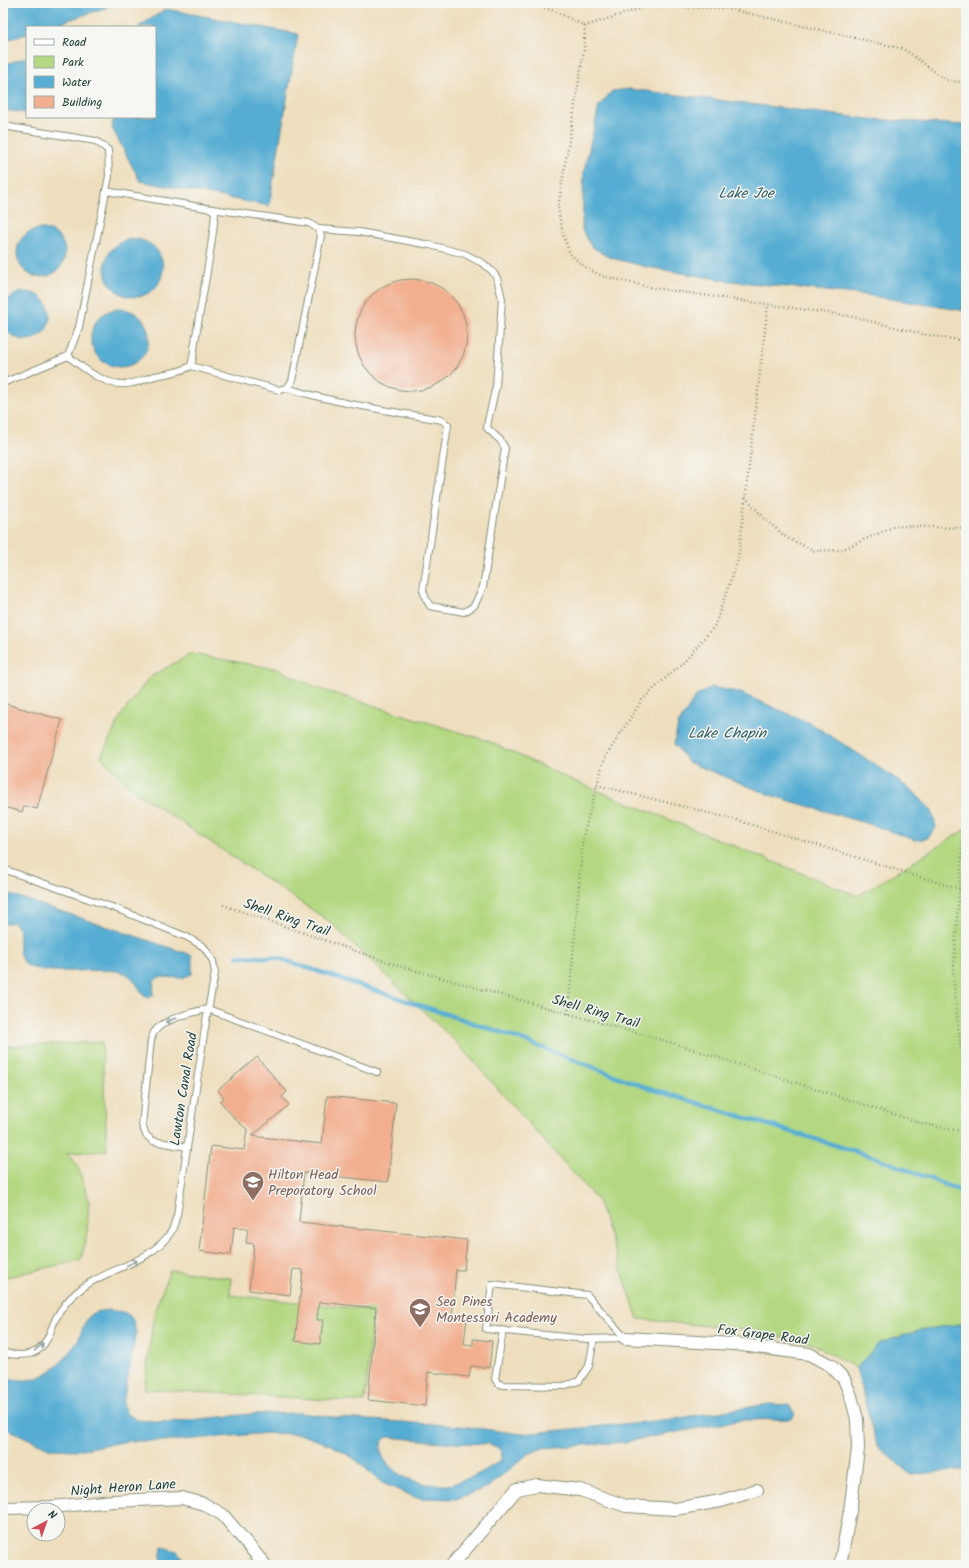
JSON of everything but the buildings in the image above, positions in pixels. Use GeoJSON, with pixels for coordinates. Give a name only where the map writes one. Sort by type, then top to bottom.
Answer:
{"type":"FeatureCollection","features":[{"type":"Feature","properties":{"kind":"street","name":"Fox Grape Road"},"geometry":{"type":"LineString","coordinates":[[624,1338],[734,1344],[810,1354],[830,1365],[844,1379],[851,1396],[857,1419],[858,1448],[850,1511],[840,1565]]}},
{"type":"Feature","properties":{"kind":"street"},"geometry":{"type":"LineString","coordinates":[[452,1565],[517,1489],[537,1485],[580,1490],[626,1506],[675,1509],[721,1501],[757,1490]]}},
{"type":"Feature","properties":{"kind":"street","name":"Night Heron Lane"},"geometry":{"type":"LineString","coordinates":[[3,1508],[51,1507],[114,1501],[182,1498],[204,1504],[224,1515],[265,1565]]}},
{"type":"Feature","properties":{"kind":"lane"},"geometry":{"type":"LineString","coordinates":[[3,126],[96,141],[108,150],[109,176],[79,327],[68,356],[3,383]]}},
{"type":"Feature","properties":{"kind":"lane"},"geometry":{"type":"LineString","coordinates":[[68,356],[83,368],[104,380],[117,384],[130,384],[153,376],[182,371],[191,366],[279,390],[287,388],[318,398],[442,420],[448,425],[423,590],[430,606],[464,612],[474,606],[483,587],[505,448],[500,440],[487,428],[496,386],[502,299],[497,278],[484,264],[465,254],[430,245],[359,232],[318,229],[309,224],[106,191]]}},
{"type":"Feature","properties":{"kind":"lane"},"geometry":{"type":"LineString","coordinates":[[191,366],[210,251],[215,213],[212,209]]}},
{"type":"Feature","properties":{"kind":"lane"},"geometry":{"type":"LineString","coordinates":[[287,388],[292,381],[321,236],[318,229]]}},
{"type":"Feature","properties":{"kind":"lane","name":"Lawton Canal Road"},"geometry":{"type":"LineString","coordinates":[[3,869],[120,910],[187,938],[204,948],[213,961],[215,973],[186,1147],[177,1215],[172,1231],[161,1243],[139,1260],[104,1276],[78,1291],[67,1301],[56,1317],[49,1336],[39,1349],[29,1354],[12,1355],[3,1353]]}},
{"type":"Feature","properties":{"kind":"lane"},"geometry":{"type":"LineString","coordinates":[[186,1147],[153,1141],[146,1135],[142,1125],[151,1040],[155,1031],[164,1024],[191,1012],[208,1009],[377,1072]]}},
{"type":"Feature","properties":{"kind":"lane"},"geometry":{"type":"LineString","coordinates":[[492,1284],[587,1296],[624,1338],[594,1339],[486,1329],[492,1284]]}},
{"type":"Feature","properties":{"kind":"lane"},"geometry":{"type":"LineString","coordinates":[[503,1330],[495,1379],[498,1383],[503,1385],[563,1386],[579,1381],[589,1366],[594,1339]]}},
{"type":"Feature","properties":{"kind":"path"},"geometry":{"type":"LineString","coordinates":[[529,3],[554,11],[585,26],[645,8],[725,8],[904,50],[946,80],[966,84]]}},
{"type":"Feature","properties":{"kind":"path"},"geometry":{"type":"LineString","coordinates":[[585,26],[584,50],[558,207],[563,235],[570,254],[586,268],[602,276],[654,288],[849,316],[927,335],[966,341]]}},
{"type":"Feature","properties":{"kind":"path"},"geometry":{"type":"LineString","coordinates":[[568,1014],[583,837],[604,759],[642,700],[684,661],[714,627],[738,560],[768,304]]}},
{"type":"Feature","properties":{"kind":"path"},"geometry":{"type":"LineString","coordinates":[[745,497],[764,518],[787,538],[814,551],[841,550],[895,526],[966,528]]}},
{"type":"Feature","properties":{"kind":"path"},"geometry":{"type":"LineString","coordinates":[[597,785],[733,819],[959,889]]}},
{"type":"Feature","properties":{"kind":"path"},"geometry":{"type":"LineString","coordinates":[[966,793],[952,976],[963,1069],[966,1082]]}},
{"type":"Feature","properties":{"kind":"path","name":"Shell Ring Trail"},"geometry":{"type":"LineString","coordinates":[[223,905],[396,965],[679,1045],[924,1124],[966,1132]]}},
{"type":"Feature","properties":{"kind":"green space"},"geometry":{"type":"Polygon","coordinates":[[[191,654],[278,669],[317,688],[488,741],[569,779],[858,896],[966,829],[966,1323],[879,1343],[856,1368],[813,1344],[757,1331],[638,1319],[598,1201],[457,1043],[329,921],[134,791],[101,757],[122,714],[150,677],[191,654]]]}},
{"type":"Feature","properties":{"kind":"green space"},"geometry":{"type":"Polygon","coordinates":[[[102,1042],[107,1151],[67,1153],[78,1167],[89,1200],[87,1233],[81,1260],[3,1278],[3,1046],[102,1042]]]}},
{"type":"Feature","properties":{"kind":"green space"},"geometry":{"type":"Polygon","coordinates":[[[170,1270],[231,1278],[230,1295],[373,1310],[365,1402],[144,1389],[154,1313],[170,1270]]]}},
{"type":"Feature","properties":{"kind":"water"},"geometry":{"type":"Polygon","coordinates":[[[3,3],[108,3],[110,5],[51,26],[26,26],[26,34],[6,40],[3,39],[3,3]]]}},
{"type":"Feature","properties":{"kind":"water"},"geometry":{"type":"Polygon","coordinates":[[[166,9],[298,34],[269,206],[140,181],[112,128],[114,118],[156,118],[156,26],[140,26],[166,9]]]}},
{"type":"Feature","properties":{"kind":"water"},"geometry":{"type":"Polygon","coordinates":[[[26,57],[26,113],[3,110],[3,65],[26,57]]]}},
{"type":"Feature","properties":{"kind":"water","name":"Lake Joe"},"geometry":{"type":"Polygon","coordinates":[[[630,89],[869,119],[966,125],[966,311],[865,295],[730,281],[647,267],[608,257],[591,246],[582,230],[584,171],[599,106],[612,91],[630,89]]]}},
{"type":"Feature","properties":{"kind":"water"},"geometry":{"type":"Polygon","coordinates":[[[41,229],[50,231],[58,236],[63,244],[65,253],[63,262],[58,270],[50,275],[41,277],[32,275],[24,270],[19,262],[17,253],[19,244],[24,236],[32,231],[41,229]]]}},
{"type":"Feature","properties":{"kind":"water"},"geometry":{"type":"Polygon","coordinates":[[[128,239],[140,239],[155,247],[163,262],[163,274],[155,289],[140,297],[128,297],[113,289],[105,274],[105,262],[113,247],[128,239]]]}},
{"type":"Feature","properties":{"kind":"water"},"geometry":{"type":"Polygon","coordinates":[[[26,292],[35,294],[43,299],[48,307],[50,316],[48,325],[43,333],[35,338],[26,340],[17,338],[9,333],[4,325],[2,316],[4,307],[9,299],[17,294],[26,292]]]}},
{"type":"Feature","properties":{"kind":"water"},"geometry":{"type":"Polygon","coordinates":[[[114,309],[126,309],[141,317],[149,332],[149,344],[141,359],[126,367],[114,367],[99,359],[91,344],[91,332],[99,317],[114,309]]]}},
{"type":"Feature","properties":{"kind":"water","name":"Lake Chapin"},"geometry":{"type":"Polygon","coordinates":[[[712,687],[738,692],[812,724],[885,771],[914,792],[932,811],[936,827],[928,838],[915,840],[872,825],[770,795],[688,762],[674,744],[678,725],[696,696],[712,687]]]}},
{"type":"Feature","properties":{"kind":"water"},"geometry":{"type":"Polygon","coordinates":[[[3,892],[192,955],[192,974],[182,978],[159,977],[154,981],[153,995],[147,998],[132,978],[125,973],[100,970],[52,971],[38,969],[27,965],[20,955],[19,930],[13,922],[3,924],[3,892]]]}},
{"type":"Feature","properties":{"kind":"water"},"geometry":{"type":"Polygon","coordinates":[[[107,1310],[123,1312],[132,1318],[136,1332],[123,1403],[126,1413],[137,1420],[168,1422],[251,1414],[299,1413],[342,1418],[460,1426],[522,1434],[673,1419],[769,1404],[789,1405],[795,1414],[792,1419],[742,1420],[625,1442],[543,1448],[528,1454],[488,1487],[456,1499],[417,1498],[382,1483],[355,1459],[331,1445],[299,1434],[269,1433],[169,1441],[128,1441],[78,1450],[51,1449],[3,1427],[3,1378],[29,1380],[43,1375],[61,1362],[72,1350],[89,1317],[95,1312],[107,1310]],[[387,1437],[381,1447],[381,1452],[387,1463],[396,1472],[406,1478],[418,1482],[437,1485],[449,1485],[469,1478],[483,1472],[501,1460],[502,1451],[489,1444],[454,1443],[387,1437]]]}},
{"type":"Feature","properties":{"kind":"water"},"geometry":{"type":"Polygon","coordinates":[[[966,1323],[966,1469],[911,1475],[877,1446],[856,1368],[879,1343],[921,1330],[966,1323]]]}},
{"type":"Feature","properties":{"kind":"water"},"geometry":{"type":"Polygon","coordinates":[[[162,1547],[177,1551],[188,1565],[158,1565],[160,1563],[162,1547]]]}},
{"type":"Feature","properties":{"kind":"waterway"},"geometry":{"type":"LineString","coordinates":[[237,956],[278,958],[506,1034],[645,1087],[877,1158],[966,1193]]}},
{"type":"Feature","properties":{"kind":"place","name":"Hilton Head Preporatory School"},"geometry":{"type":"Point","coordinates":[253,1202]}},
{"type":"Feature","properties":{"kind":"place","name":"Sea Pines Montessori Academy"},"geometry":{"type":"Point","coordinates":[420,1328]}}]}
